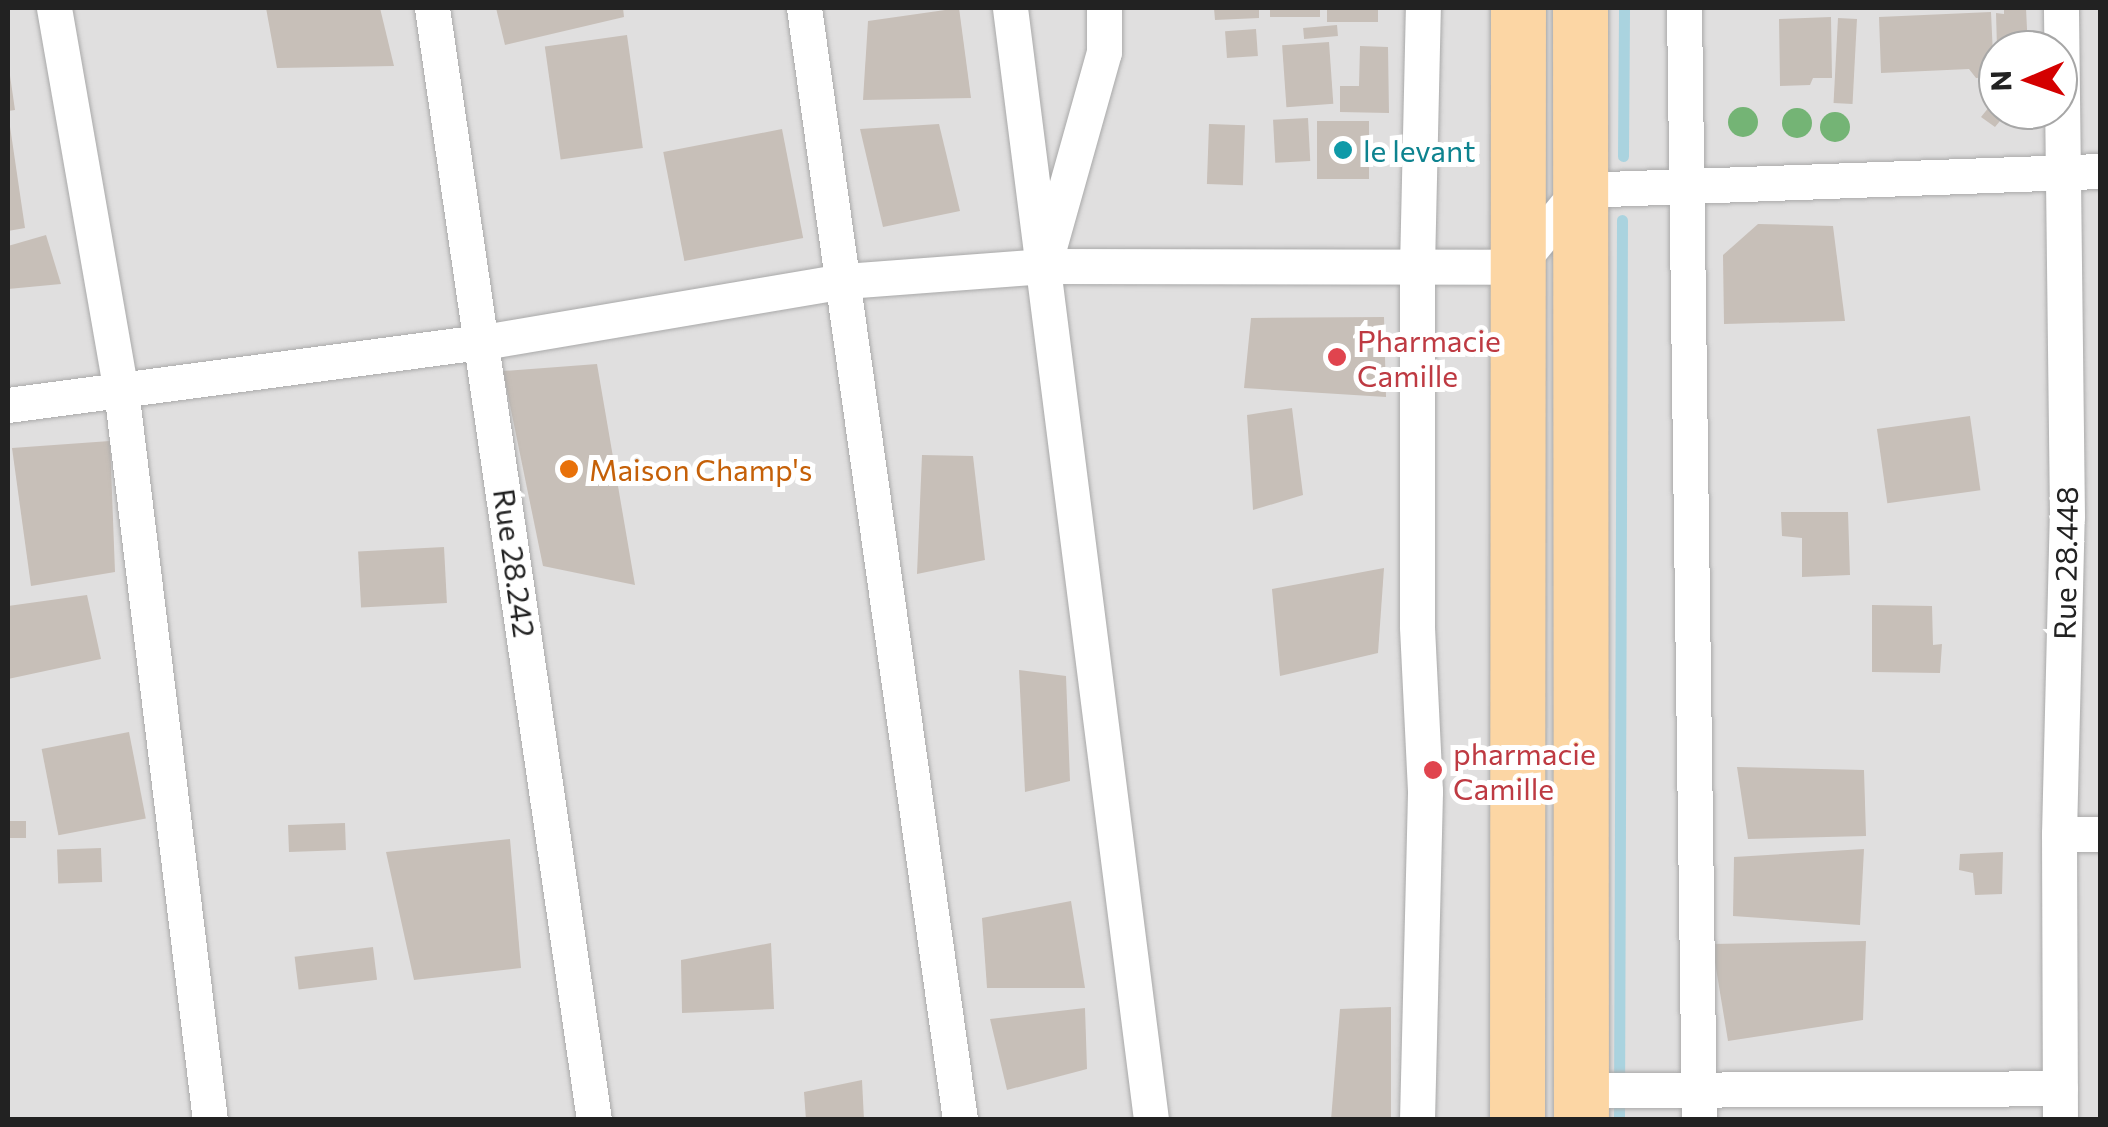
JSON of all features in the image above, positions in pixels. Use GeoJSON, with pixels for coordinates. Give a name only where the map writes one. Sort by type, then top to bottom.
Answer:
{"type":"FeatureCollection","features":[{"type":"Feature","properties":{"kind":"main road"},"geometry":{"type":"LineString","coordinates":[[1517,1120],[1518,8]]}},
{"type":"Feature","properties":{"kind":"main road"},"geometry":{"type":"LineString","coordinates":[[1580,8],[1581,1105]]}},
{"type":"Feature","properties":{"kind":"street"},"geometry":{"type":"LineString","coordinates":[[54,8],[121,390],[210,1120]]}},
{"type":"Feature","properties":{"kind":"street","name":"Rue 28.242"},"geometry":{"type":"LineString","coordinates":[[432,8],[594,1120]]}},
{"type":"Feature","properties":{"kind":"street"},"geometry":{"type":"LineString","coordinates":[[804,8],[960,1120]]}},
{"type":"Feature","properties":{"kind":"street"},"geometry":{"type":"LineString","coordinates":[[1010,8],[1151,1120]]}},
{"type":"Feature","properties":{"kind":"street"},"geometry":{"type":"LineString","coordinates":[[1044,266],[1104,52],[1104,8]]}},
{"type":"Feature","properties":{"kind":"street"},"geometry":{"type":"LineString","coordinates":[[1417,1120],[1425,791],[1417,626],[1416,267],[1423,8]]}},
{"type":"Feature","properties":{"kind":"street"},"geometry":{"type":"LineString","coordinates":[[1684,8],[1699,1104]]}},
{"type":"Feature","properties":{"kind":"street","name":"Rue 28.448"},"geometry":{"type":"LineString","coordinates":[[2060,1104],[2059,834],[2084,517],[2060,171],[2061,8]]}},
{"type":"Feature","properties":{"kind":"street"},"geometry":{"type":"LineString","coordinates":[[8,405],[483,342],[845,282],[1044,266],[1516,268],[1579,190],[2100,171]]}},
{"type":"Feature","properties":{"kind":"street"},"geometry":{"type":"LineString","coordinates":[[2059,834],[2100,834]]}},
{"type":"Feature","properties":{"kind":"street"},"geometry":{"type":"LineString","coordinates":[[1581,1105],[2060,1104]]}},
{"type":"Feature","properties":{"kind":"shaded area"},"geometry":{"type":"Polygon","coordinates":[[[8,8],[2100,8],[2100,1119],[8,1119],[8,8]]]}},
{"type":"Feature","properties":{"kind":"building"},"geometry":{"type":"Polygon","coordinates":[[[266,8],[380,8],[394,66],[277,68],[266,8]]]}},
{"type":"Feature","properties":{"kind":"building"},"geometry":{"type":"Polygon","coordinates":[[[496,8],[623,8],[624,17],[505,45],[496,8]]]}},
{"type":"Feature","properties":{"kind":"building"},"geometry":{"type":"Polygon","coordinates":[[[959,8],[971,98],[863,100],[868,21],[959,8]]]}},
{"type":"Feature","properties":{"kind":"building"},"geometry":{"type":"Polygon","coordinates":[[[1214,8],[1259,8],[1259,18],[1215,20],[1214,8]]]}},
{"type":"Feature","properties":{"kind":"building"},"geometry":{"type":"Polygon","coordinates":[[[1270,8],[1320,8],[1320,17],[1270,17],[1270,8]]]}},
{"type":"Feature","properties":{"kind":"building"},"geometry":{"type":"Polygon","coordinates":[[[1327,8],[1378,8],[1378,22],[1327,22],[1327,8]]]}},
{"type":"Feature","properties":{"kind":"building"},"geometry":{"type":"Polygon","coordinates":[[[2004,8],[2026,8],[2027,30],[1996,30],[1996,13],[2004,14],[2004,8]]]}},
{"type":"Feature","properties":{"kind":"building"},"geometry":{"type":"Polygon","coordinates":[[[1991,12],[1992,30],[1978,30],[1978,78],[1969,69],[1881,73],[1879,17],[1991,12]]]}},
{"type":"Feature","properties":{"kind":"building"},"geometry":{"type":"Polygon","coordinates":[[[1831,17],[1832,78],[1813,78],[1810,85],[1780,86],[1779,19],[1831,17]]]}},
{"type":"Feature","properties":{"kind":"building"},"geometry":{"type":"Polygon","coordinates":[[[1838,18],[1857,19],[1853,104],[1834,103],[1838,18]]]}},
{"type":"Feature","properties":{"kind":"building"},"geometry":{"type":"Polygon","coordinates":[[[1337,25],[1338,36],[1304,39],[1303,28],[1337,25]]]}},
{"type":"Feature","properties":{"kind":"building"},"geometry":{"type":"Polygon","coordinates":[[[1256,29],[1258,56],[1227,58],[1225,31],[1256,29]]]}},
{"type":"Feature","properties":{"kind":"building"},"geometry":{"type":"Polygon","coordinates":[[[627,35],[643,148],[561,159],[545,47],[627,35]]]}},
{"type":"Feature","properties":{"kind":"building"},"geometry":{"type":"Polygon","coordinates":[[[1329,42],[1333,104],[1286,107],[1282,45],[1329,42]]]}},
{"type":"Feature","properties":{"kind":"building"},"geometry":{"type":"Polygon","coordinates":[[[1360,46],[1388,47],[1389,113],[1340,112],[1340,86],[1359,86],[1360,46]]]}},
{"type":"Feature","properties":{"kind":"building"},"geometry":{"type":"Polygon","coordinates":[[[8,62],[15,110],[8,111],[8,62]]]}},
{"type":"Feature","properties":{"kind":"building"},"geometry":{"type":"Polygon","coordinates":[[[8,113],[25,228],[8,231],[8,113]]]}},
{"type":"Feature","properties":{"kind":"building"},"geometry":{"type":"Polygon","coordinates":[[[1308,118],[1310,161],[1275,163],[1273,120],[1308,118]]]}},
{"type":"Feature","properties":{"kind":"building","name":"le levant"},"geometry":{"type":"Polygon","coordinates":[[[1317,121],[1369,121],[1369,179],[1317,179],[1317,121]]]}},
{"type":"Feature","properties":{"kind":"building"},"geometry":{"type":"Polygon","coordinates":[[[939,124],[960,211],[883,227],[860,129],[939,124]]]}},
{"type":"Feature","properties":{"kind":"building"},"geometry":{"type":"Polygon","coordinates":[[[1209,124],[1245,125],[1243,185],[1207,184],[1209,124]]]}},
{"type":"Feature","properties":{"kind":"building"},"geometry":{"type":"Polygon","coordinates":[[[782,129],[803,238],[684,261],[663,152],[782,129]]]}},
{"type":"Feature","properties":{"kind":"building"},"geometry":{"type":"Polygon","coordinates":[[[1758,224],[1833,226],[1845,321],[1724,324],[1723,255],[1758,224]]]}},
{"type":"Feature","properties":{"kind":"building"},"geometry":{"type":"Polygon","coordinates":[[[46,235],[61,284],[8,289],[8,246],[46,235]]]}},
{"type":"Feature","properties":{"kind":"building"},"geometry":{"type":"Polygon","coordinates":[[[1384,317],[1386,397],[1244,388],[1251,318],[1384,317]]]}},
{"type":"Feature","properties":{"kind":"building","name":"Maison Champ's"},"geometry":{"type":"Polygon","coordinates":[[[597,364],[635,585],[543,566],[503,371],[597,364]]]}},
{"type":"Feature","properties":{"kind":"building"},"geometry":{"type":"Polygon","coordinates":[[[1292,408],[1303,495],[1253,510],[1247,415],[1292,408]]]}},
{"type":"Feature","properties":{"kind":"building"},"geometry":{"type":"Polygon","coordinates":[[[1970,416],[1980,490],[1887,503],[1877,429],[1970,416]]]}},
{"type":"Feature","properties":{"kind":"building"},"geometry":{"type":"Polygon","coordinates":[[[110,441],[115,572],[31,586],[12,448],[110,441]]]}},
{"type":"Feature","properties":{"kind":"building"},"geometry":{"type":"Polygon","coordinates":[[[922,455],[973,456],[985,560],[917,574],[922,455]]]}},
{"type":"Feature","properties":{"kind":"building"},"geometry":{"type":"Polygon","coordinates":[[[1781,512],[1848,512],[1850,575],[1802,577],[1802,538],[1782,536],[1781,512]]]}},
{"type":"Feature","properties":{"kind":"building"},"geometry":{"type":"Polygon","coordinates":[[[444,547],[447,603],[361,607],[358,552],[444,547]]]}},
{"type":"Feature","properties":{"kind":"building"},"geometry":{"type":"Polygon","coordinates":[[[1384,568],[1378,653],[1280,676],[1272,589],[1384,568]]]}},
{"type":"Feature","properties":{"kind":"building"},"geometry":{"type":"Polygon","coordinates":[[[87,595],[101,659],[8,679],[8,606],[87,595]]]}},
{"type":"Feature","properties":{"kind":"building"},"geometry":{"type":"Polygon","coordinates":[[[1872,605],[1932,606],[1933,645],[1942,644],[1940,673],[1872,672],[1872,605]]]}},
{"type":"Feature","properties":{"kind":"building"},"geometry":{"type":"Polygon","coordinates":[[[1019,670],[1066,676],[1070,781],[1025,792],[1019,670]]]}},
{"type":"Feature","properties":{"kind":"building"},"geometry":{"type":"Polygon","coordinates":[[[129,732],[146,818],[58,835],[42,749],[129,732]]]}},
{"type":"Feature","properties":{"kind":"building"},"geometry":{"type":"Polygon","coordinates":[[[1737,767],[1864,770],[1866,836],[1748,839],[1737,767]]]}},
{"type":"Feature","properties":{"kind":"building"},"geometry":{"type":"Polygon","coordinates":[[[8,821],[26,821],[26,838],[8,838],[8,821]]]}},
{"type":"Feature","properties":{"kind":"building"},"geometry":{"type":"Polygon","coordinates":[[[345,823],[346,850],[289,852],[288,825],[345,823]]]}},
{"type":"Feature","properties":{"kind":"building"},"geometry":{"type":"Polygon","coordinates":[[[510,839],[521,968],[414,980],[386,852],[510,839]]]}},
{"type":"Feature","properties":{"kind":"building"},"geometry":{"type":"Polygon","coordinates":[[[101,848],[102,882],[58,884],[57,850],[101,848]]]}},
{"type":"Feature","properties":{"kind":"building"},"geometry":{"type":"Polygon","coordinates":[[[1864,849],[1860,925],[1733,916],[1734,857],[1864,849]]]}},
{"type":"Feature","properties":{"kind":"building"},"geometry":{"type":"Polygon","coordinates":[[[2003,852],[2002,894],[1975,895],[1973,873],[1959,870],[1960,854],[2003,852]]]}},
{"type":"Feature","properties":{"kind":"building"},"geometry":{"type":"Polygon","coordinates":[[[1071,901],[1085,988],[987,988],[982,918],[1071,901]]]}},
{"type":"Feature","properties":{"kind":"building"},"geometry":{"type":"Polygon","coordinates":[[[1866,941],[1863,1020],[1728,1041],[1712,944],[1866,941]]]}},
{"type":"Feature","properties":{"kind":"building"},"geometry":{"type":"Polygon","coordinates":[[[771,943],[774,1009],[682,1013],[681,960],[771,943]]]}},
{"type":"Feature","properties":{"kind":"building"},"geometry":{"type":"Polygon","coordinates":[[[373,947],[377,980],[299,989],[295,957],[373,947]]]}},
{"type":"Feature","properties":{"kind":"building"},"geometry":{"type":"Polygon","coordinates":[[[1391,1007],[1391,1120],[1331,1120],[1340,1009],[1391,1007]]]}},
{"type":"Feature","properties":{"kind":"building"},"geometry":{"type":"Polygon","coordinates":[[[1085,1008],[1087,1069],[1007,1090],[990,1019],[1085,1008]]]}},
{"type":"Feature","properties":{"kind":"building"},"geometry":{"type":"Polygon","coordinates":[[[862,1080],[864,1120],[806,1120],[804,1092],[862,1080]]]}},
{"type":"Feature","properties":{"kind":"waterway"},"geometry":{"type":"LineString","coordinates":[[1623,156],[1624,8]]}},
{"type":"Feature","properties":{"kind":"waterway"},"geometry":{"type":"LineString","coordinates":[[1619,1120],[1622,220]]}},
{"type":"Feature","properties":{"kind":"place","name":"le levant"},"geometry":{"type":"Point","coordinates":[1343,150]}},
{"type":"Feature","properties":{"kind":"place","name":"Pharmacie Camille"},"geometry":{"type":"Point","coordinates":[1337,357]}},
{"type":"Feature","properties":{"kind":"place","name":"Maison Champ's"},"geometry":{"type":"Point","coordinates":[569,469]}},
{"type":"Feature","properties":{"kind":"place","name":"pharmacie Camille"},"geometry":{"type":"Point","coordinates":[1433,770]}}]}
